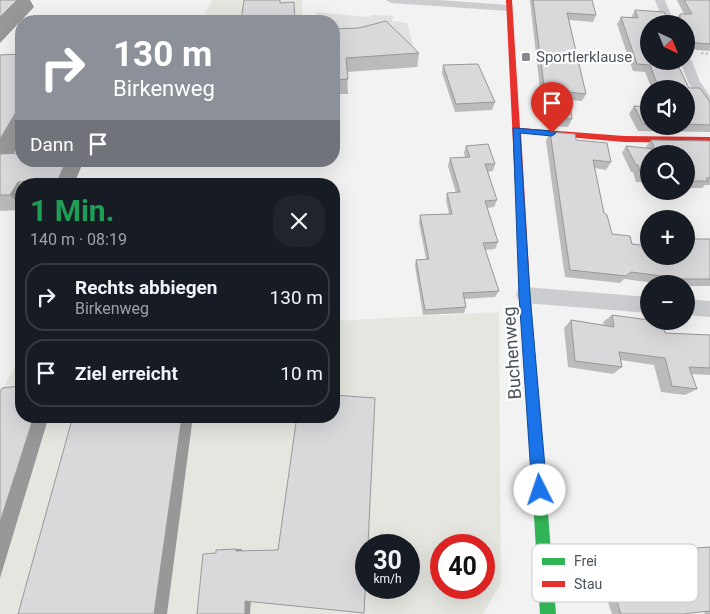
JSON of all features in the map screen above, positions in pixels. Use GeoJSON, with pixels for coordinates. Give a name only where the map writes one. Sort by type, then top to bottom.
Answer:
{"type":"FeatureCollection","features":[{"type":"Feature","properties":{"kind":"street"},"geometry":{"type":"LineString","coordinates":[[391,0],[509,4]]}},
{"type":"Feature","properties":{"kind":"street"},"geometry":{"type":"LineString","coordinates":[[660,0],[666,15]]}},
{"type":"Feature","properties":{"kind":"street","name":"Buchenweg"},"geometry":{"type":"LineString","coordinates":[[509,4],[525,295],[543,544]]}},
{"type":"Feature","properties":{"kind":"street"},"geometry":{"type":"LineString","coordinates":[[689,70],[694,82],[710,105]]}},
{"type":"Feature","properties":{"kind":"street"},"geometry":{"type":"LineString","coordinates":[[516,130],[624,139],[710,140]]}},
{"type":"Feature","properties":{"kind":"street"},"geometry":{"type":"LineString","coordinates":[[525,295],[640,304]]}},
{"type":"Feature","properties":{"kind":"street"},"geometry":{"type":"LineString","coordinates":[[695,308],[710,309]]}},
{"type":"Feature","properties":{"kind":"shaded area"},"geometry":{"type":"Polygon","coordinates":[[[212,0],[302,0],[302,15],[204,15],[212,0]]]}},
{"type":"Feature","properties":{"kind":"shaded area"},"geometry":{"type":"Polygon","coordinates":[[[316,12],[368,17],[373,15],[394,16],[392,21],[407,23],[419,67],[370,70],[340,67],[340,15],[316,15],[316,12]]]}},
{"type":"Feature","properties":{"kind":"shaded area"},"geometry":{"type":"Polygon","coordinates":[[[499,312],[501,583],[495,593],[495,534],[430,534],[430,599],[492,599],[483,614],[0,614],[0,394],[15,366],[15,423],[340,423],[340,321],[499,312]]]}},
{"type":"Feature","properties":{"kind":"building"},"geometry":{"type":"Polygon","coordinates":[[[0,0],[17,0],[0,17],[0,0]]]}},
{"type":"Feature","properties":{"kind":"building"},"geometry":{"type":"Polygon","coordinates":[[[244,0],[280,0],[280,3],[294,2],[295,15],[242,15],[244,0]]]}},
{"type":"Feature","properties":{"kind":"building"},"geometry":{"type":"Polygon","coordinates":[[[533,0],[592,0],[596,15],[567,13],[586,94],[568,92],[572,119],[548,117],[533,0]]]}},
{"type":"Feature","properties":{"kind":"building"},"geometry":{"type":"Polygon","coordinates":[[[684,0],[710,0],[710,44],[695,43],[695,15],[680,15],[692,14],[684,0]]]}},
{"type":"Feature","properties":{"kind":"building"},"geometry":{"type":"Polygon","coordinates":[[[635,10],[664,12],[666,15],[640,15],[640,64],[637,64],[621,17],[638,18],[635,10]]]}},
{"type":"Feature","properties":{"kind":"building"},"geometry":{"type":"Polygon","coordinates":[[[386,21],[419,53],[346,58],[348,79],[340,80],[340,29],[359,28],[386,21]]]}},
{"type":"Feature","properties":{"kind":"building"},"geometry":{"type":"Polygon","coordinates":[[[15,54],[15,114],[0,139],[0,55],[15,54]]]}},
{"type":"Feature","properties":{"kind":"building"},"geometry":{"type":"Polygon","coordinates":[[[478,64],[495,102],[456,104],[443,65],[478,64]]]}},
{"type":"Feature","properties":{"kind":"building"},"geometry":{"type":"Polygon","coordinates":[[[652,70],[680,70],[685,80],[656,80],[652,70]]]}},
{"type":"Feature","properties":{"kind":"building"},"geometry":{"type":"Polygon","coordinates":[[[695,88],[700,88],[710,102],[710,125],[695,124],[695,88]]]}},
{"type":"Feature","properties":{"kind":"building"},"geometry":{"type":"Polygon","coordinates":[[[634,106],[640,106],[640,118],[634,106]]]}},
{"type":"Feature","properties":{"kind":"building"},"geometry":{"type":"Polygon","coordinates":[[[550,132],[575,134],[576,140],[607,143],[611,162],[593,160],[604,213],[607,215],[612,234],[630,236],[632,244],[640,245],[640,265],[695,265],[695,239],[710,239],[710,279],[695,279],[695,275],[654,275],[631,272],[626,276],[570,270],[550,132]]]}},
{"type":"Feature","properties":{"kind":"building"},"geometry":{"type":"Polygon","coordinates":[[[651,140],[710,141],[710,178],[706,178],[708,181],[695,181],[695,145],[653,145],[651,140]]]}},
{"type":"Feature","properties":{"kind":"building"},"geometry":{"type":"Polygon","coordinates":[[[488,144],[495,164],[485,164],[497,200],[485,201],[498,242],[483,243],[499,291],[463,293],[466,307],[425,310],[416,260],[429,259],[420,215],[452,214],[447,193],[460,192],[450,158],[470,157],[466,146],[488,144]]]}},
{"type":"Feature","properties":{"kind":"building"},"geometry":{"type":"Polygon","coordinates":[[[626,146],[640,147],[640,172],[638,165],[636,165],[626,146]]]}},
{"type":"Feature","properties":{"kind":"building"},"geometry":{"type":"Polygon","coordinates":[[[15,153],[15,167],[63,167],[59,178],[15,178],[15,187],[10,195],[0,195],[0,154],[15,153]]]}},
{"type":"Feature","properties":{"kind":"building"},"geometry":{"type":"Polygon","coordinates":[[[612,315],[640,319],[640,330],[664,330],[665,333],[710,335],[710,368],[689,367],[697,389],[672,386],[665,358],[619,352],[622,367],[575,361],[571,320],[614,327],[612,315]]]}},
{"type":"Feature","properties":{"kind":"building"},"geometry":{"type":"Polygon","coordinates":[[[15,387],[15,423],[32,423],[0,522],[0,392],[2,388],[15,387]]]}},
{"type":"Feature","properties":{"kind":"building"},"geometry":{"type":"Polygon","coordinates":[[[340,395],[375,398],[369,534],[355,534],[355,599],[365,599],[364,613],[245,601],[245,614],[197,614],[203,554],[216,553],[216,550],[236,549],[236,551],[278,550],[296,423],[340,423],[340,395]]]}},
{"type":"Feature","properties":{"kind":"building"},"geometry":{"type":"Polygon","coordinates":[[[71,423],[181,423],[154,614],[18,614],[71,423]]]}},
{"type":"Feature","properties":{"kind":"building"},"geometry":{"type":"Polygon","coordinates":[[[710,547],[710,611],[683,614],[621,614],[617,602],[698,602],[698,548],[710,547]]]}},
{"type":"Feature","properties":{"kind":"traffic: fast"},"geometry":{"type":"LineString","coordinates":[[525,288],[543,544]]}},
{"type":"Feature","properties":{"kind":"traffic: fast"},"geometry":{"type":"LineString","coordinates":[[547,602],[548,614]]}},
{"type":"Feature","properties":{"kind":"traffic: jam"},"geometry":{"type":"LineString","coordinates":[[509,0],[525,288]]}},
{"type":"Feature","properties":{"kind":"traffic: jam"},"geometry":{"type":"LineString","coordinates":[[516,130],[624,139],[710,140]]}},
{"type":"Feature","properties":{"kind":"place","name":"Sportlerklause"},"geometry":{"type":"Point","coordinates":[526,57]}},
{"type":"Feature","properties":{"kind":"route"},"geometry":{"type":"LineString","coordinates":[[540,490],[525,295],[516,130],[552,133]]}}]}
